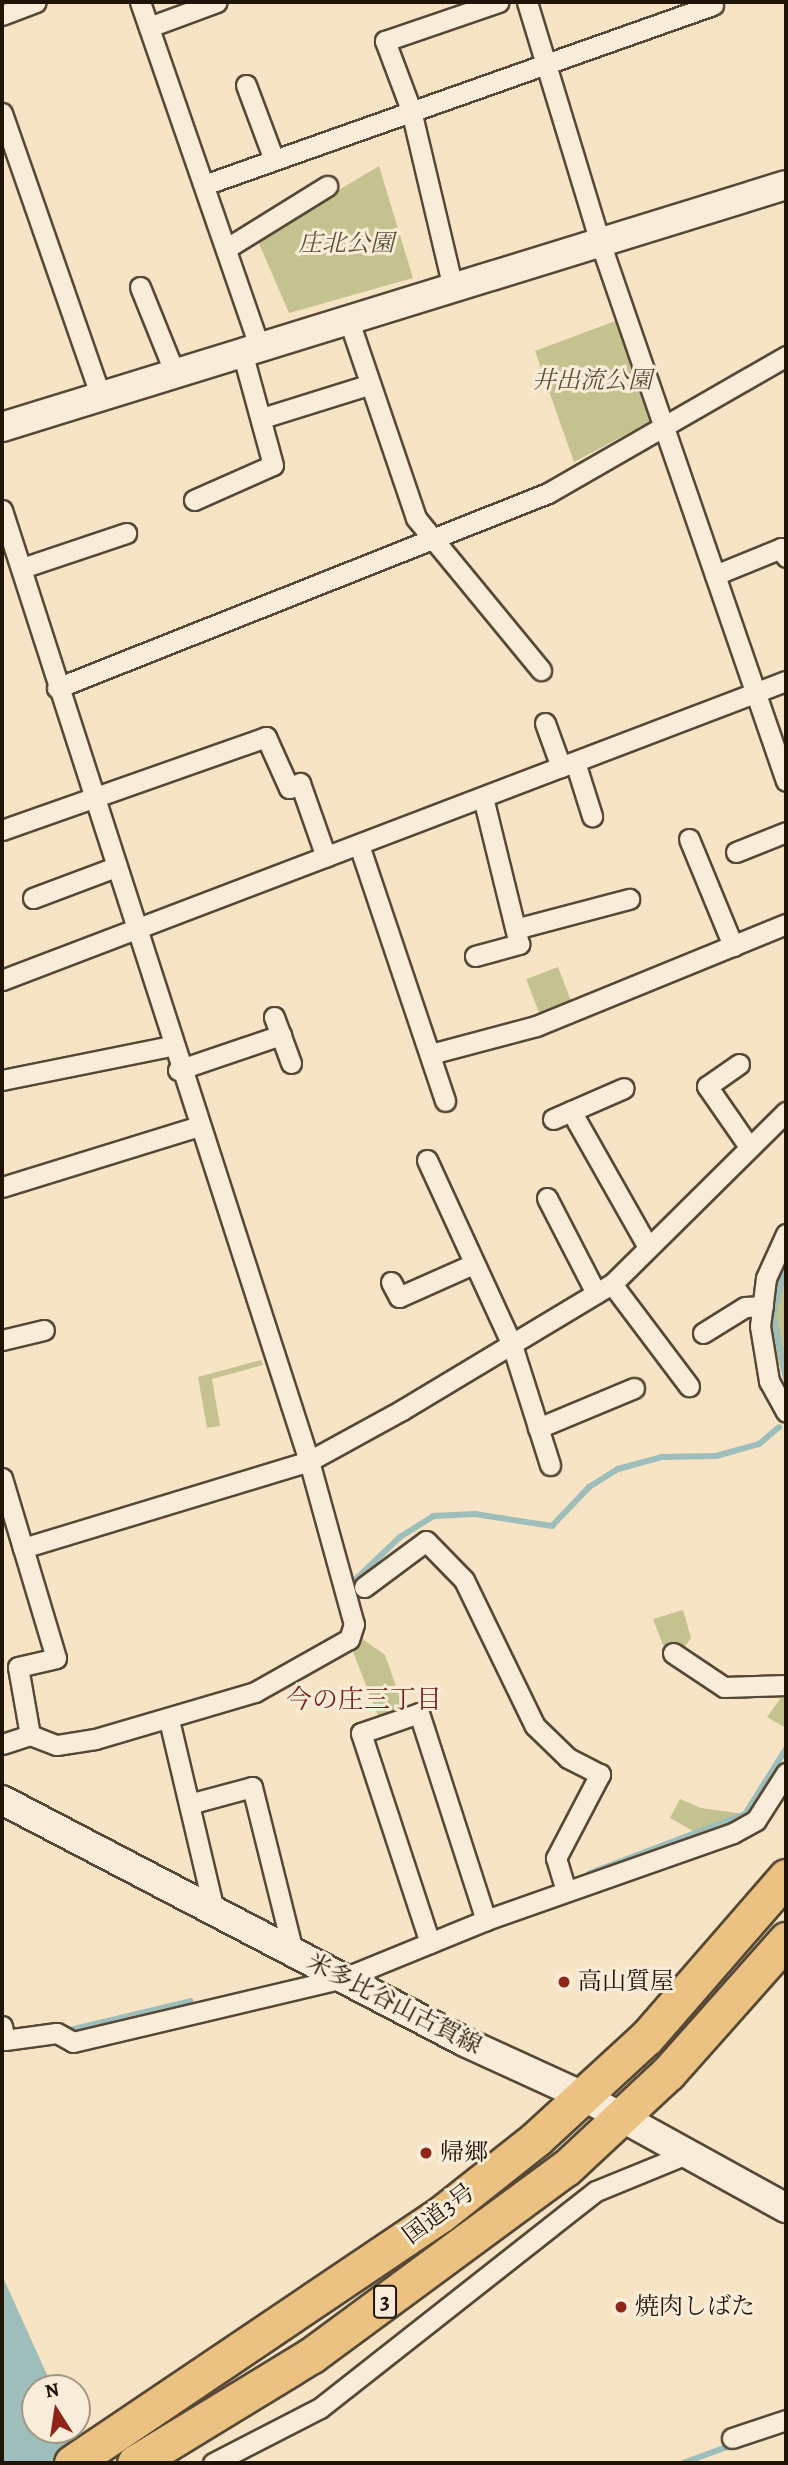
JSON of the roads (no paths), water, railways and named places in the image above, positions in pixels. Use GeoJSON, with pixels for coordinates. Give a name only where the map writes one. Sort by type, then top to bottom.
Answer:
{"type":"FeatureCollection","features":[{"type":"Feature","properties":{"kind":"highway"},"geometry":{"type":"LineString","coordinates":[[777,1889],[786,1855]]}},
{"type":"Feature","properties":{"kind":"highway","name":"国道3号"},"geometry":{"type":"LineString","coordinates":[[72,2463],[440,2215],[583,2096],[647,2037],[777,1889]]}},
{"type":"Feature","properties":{"kind":"highway","name":"国道3号"},"geometry":{"type":"LineString","coordinates":[[135,2463],[313,2355],[566,2168],[620,2120],[786,1940]]}},
{"type":"Feature","properties":{"kind":"main road"},"geometry":{"type":"LineString","coordinates":[[2,427],[176,376],[786,185]]}},
{"type":"Feature","properties":{"kind":"main road","name":"米多比谷山古賀線"},"geometry":{"type":"LineString","coordinates":[[2,1800],[344,1978],[583,2096],[620,2120],[786,2208]]}},
{"type":"Feature","properties":{"kind":"street"},"geometry":{"type":"LineString","coordinates":[[2,15],[36,2]]}},
{"type":"Feature","properties":{"kind":"street"},"geometry":{"type":"LineString","coordinates":[[140,2],[227,248],[274,465],[194,500]]}},
{"type":"Feature","properties":{"kind":"street"},"geometry":{"type":"LineString","coordinates":[[149,27],[217,2]]}},
{"type":"Feature","properties":{"kind":"street"},"geometry":{"type":"LineString","coordinates":[[453,288],[411,110],[385,41],[499,2]]}},
{"type":"Feature","properties":{"kind":"street"},"geometry":{"type":"LineString","coordinates":[[527,2],[600,242],[786,780]]}},
{"type":"Feature","properties":{"kind":"street"},"geometry":{"type":"LineString","coordinates":[[204,185],[546,61],[713,5]]}},
{"type":"Feature","properties":{"kind":"street"},"geometry":{"type":"LineString","coordinates":[[246,85],[274,160]]}},
{"type":"Feature","properties":{"kind":"street"},"geometry":{"type":"LineString","coordinates":[[2,113],[101,398]]}},
{"type":"Feature","properties":{"kind":"street"},"geometry":{"type":"LineString","coordinates":[[227,248],[327,186]]}},
{"type":"Feature","properties":{"kind":"street"},"geometry":{"type":"LineString","coordinates":[[141,287],[176,376]]}},
{"type":"Feature","properties":{"kind":"street"},"geometry":{"type":"LineString","coordinates":[[349,321],[368,385],[416,518],[432,541],[541,670]]}},
{"type":"Feature","properties":{"kind":"street"},"geometry":{"type":"LineString","coordinates":[[57,688],[548,493],[663,422],[786,356]]}},
{"type":"Feature","properties":{"kind":"street"},"geometry":{"type":"LineString","coordinates":[[262,418],[368,385]]}},
{"type":"Feature","properties":{"kind":"street"},"geometry":{"type":"LineString","coordinates":[[2,510],[9,552],[22,568],[89,798],[309,1461],[349,1598],[349,1639],[255,1692],[169,1720],[56,1745],[30,1735],[2,1744]]}},
{"type":"Feature","properties":{"kind":"street"},"geometry":{"type":"LineString","coordinates":[[22,568],[126,533]]}},
{"type":"Feature","properties":{"kind":"street"},"geometry":{"type":"LineString","coordinates":[[715,575],[781,548],[786,557]]}},
{"type":"Feature","properties":{"kind":"street"},"geometry":{"type":"LineString","coordinates":[[2,981],[786,681]]}},
{"type":"Feature","properties":{"kind":"street"},"geometry":{"type":"LineString","coordinates":[[545,723],[592,816]]}},
{"type":"Feature","properties":{"kind":"street"},"geometry":{"type":"LineString","coordinates":[[2,830],[266,737],[289,788],[300,783],[326,857]]}},
{"type":"Feature","properties":{"kind":"street"},"geometry":{"type":"LineString","coordinates":[[475,956],[519,944],[519,928],[483,797]]}},
{"type":"Feature","properties":{"kind":"street"},"geometry":{"type":"LineString","coordinates":[[737,852],[786,832]]}},
{"type":"Feature","properties":{"kind":"street"},"geometry":{"type":"LineString","coordinates":[[689,839],[733,946]]}},
{"type":"Feature","properties":{"kind":"street"},"geometry":{"type":"LineString","coordinates":[[359,845],[445,1101]]}},
{"type":"Feature","properties":{"kind":"street"},"geometry":{"type":"LineString","coordinates":[[33,898],[113,868]]}},
{"type":"Feature","properties":{"kind":"street"},"geometry":{"type":"LineString","coordinates":[[519,928],[629,899]]}},
{"type":"Feature","properties":{"kind":"street"},"geometry":{"type":"LineString","coordinates":[[431,1054],[536,1026],[786,924]]}},
{"type":"Feature","properties":{"kind":"street"},"geometry":{"type":"LineString","coordinates":[[178,1070],[278,1026],[291,1063]]}},
{"type":"Feature","properties":{"kind":"street"},"geometry":{"type":"LineString","coordinates":[[2,1080],[171,1046]]}},
{"type":"Feature","properties":{"kind":"street"},"geometry":{"type":"LineString","coordinates":[[739,1064],[707,1086],[750,1148]]}},
{"type":"Feature","properties":{"kind":"street"},"geometry":{"type":"LineString","coordinates":[[624,1088],[562,1115],[648,1247]]}},
{"type":"Feature","properties":{"kind":"street"},"geometry":{"type":"LineString","coordinates":[[23,1548],[309,1461],[512,1345],[604,1288],[786,1112]]}},
{"type":"Feature","properties":{"kind":"street"},"geometry":{"type":"LineString","coordinates":[[2,1187],[196,1127]]}},
{"type":"Feature","properties":{"kind":"street"},"geometry":{"type":"LineString","coordinates":[[427,1160],[512,1345],[550,1465]]}},
{"type":"Feature","properties":{"kind":"street"},"geometry":{"type":"LineString","coordinates":[[547,1198],[604,1288],[689,1386]]}},
{"type":"Feature","properties":{"kind":"street"},"geometry":{"type":"LineString","coordinates":[[786,1234],[766,1278],[763,1306],[769,1381],[786,1412]]}},
{"type":"Feature","properties":{"kind":"street"},"geometry":{"type":"LineString","coordinates":[[391,1282],[399,1297],[473,1264]]}},
{"type":"Feature","properties":{"kind":"street"},"geometry":{"type":"LineString","coordinates":[[703,1333],[745,1307],[763,1306]]}},
{"type":"Feature","properties":{"kind":"street"},"geometry":{"type":"LineString","coordinates":[[2,1340],[44,1330]]}},
{"type":"Feature","properties":{"kind":"street"},"geometry":{"type":"LineString","coordinates":[[538,1428],[634,1388]]}},
{"type":"Feature","properties":{"kind":"street"},"geometry":{"type":"LineString","coordinates":[[2,1478],[57,1658],[18,1667],[30,1735]]}},
{"type":"Feature","properties":{"kind":"street"},"geometry":{"type":"LineString","coordinates":[[364,1587],[426,1541],[464,1580],[536,1726],[568,1758],[600,1773],[556,1858],[566,1891]]}},
{"type":"Feature","properties":{"kind":"street"},"geometry":{"type":"LineString","coordinates":[[673,1654],[724,1687],[786,1685]]}},
{"type":"Feature","properties":{"kind":"street"},"geometry":{"type":"LineString","coordinates":[[430,1943],[361,1733],[419,1713],[486,1920]]}},
{"type":"Feature","properties":{"kind":"street"},"geometry":{"type":"LineString","coordinates":[[169,1720],[214,1910]]}},
{"type":"Feature","properties":{"kind":"street"},"geometry":{"type":"LineString","coordinates":[[3,2036],[57,2033],[73,2042],[344,1978],[486,1920],[733,1833],[756,1820],[781,1796],[786,1773]]}},
{"type":"Feature","properties":{"kind":"street"},"geometry":{"type":"LineString","coordinates":[[189,1804],[252,1787],[293,1952]]}},
{"type":"Feature","properties":{"kind":"street"},"geometry":{"type":"LineString","coordinates":[[213,2463],[320,2409],[596,2191],[684,2155]]}},
{"type":"Feature","properties":{"kind":"street"},"geometry":{"type":"LineString","coordinates":[[732,2438],[786,2420]]}},
{"type":"Feature","properties":{"kind":"water"},"geometry":{"type":"Polygon","coordinates":[[[2,2275],[47,2374],[21,2374],[21,2444],[79,2444],[88,2463],[5,2463],[2,2455],[2,2275]]]}},
{"type":"Feature","properties":{"kind":"waterway"},"geometry":{"type":"LineString","coordinates":[[786,1263],[773,1315],[786,1378]]}},
{"type":"Feature","properties":{"kind":"waterway"},"geometry":{"type":"LineString","coordinates":[[356,1579],[400,1537],[433,1516],[475,1514],[552,1526],[589,1487],[618,1469],[662,1457],[716,1456],[759,1444],[779,1427]]}},
{"type":"Feature","properties":{"kind":"waterway"},"geometry":{"type":"LineString","coordinates":[[590,1873],[745,1814],[786,1749]]}},
{"type":"Feature","properties":{"kind":"waterway"},"geometry":{"type":"LineString","coordinates":[[70,2030],[191,2001]]}},
{"type":"Feature","properties":{"kind":"waterway"},"geometry":{"type":"LineString","coordinates":[[683,2463],[735,2444]]}},
{"type":"Feature","properties":{"kind":"place","name":"高山質屋"},"geometry":{"type":"Point","coordinates":[564,1982]}},
{"type":"Feature","properties":{"kind":"place","name":"帰郷"},"geometry":{"type":"Point","coordinates":[426,2153]}},
{"type":"Feature","properties":{"kind":"place","name":"焼肉しばた"},"geometry":{"type":"Point","coordinates":[621,2307]}},
{"type":"Feature","properties":{"kind":"district","name":"今の庄三丁目"},"geometry":{"type":"Point","coordinates":[364,1700]}},
{"type":"Feature","properties":{"kind":"park label","name":"庄北公園"},"geometry":{"type":"Point","coordinates":[346,244]}},
{"type":"Feature","properties":{"kind":"park label","name":"井出流公園"},"geometry":{"type":"Point","coordinates":[592,381]}}]}
